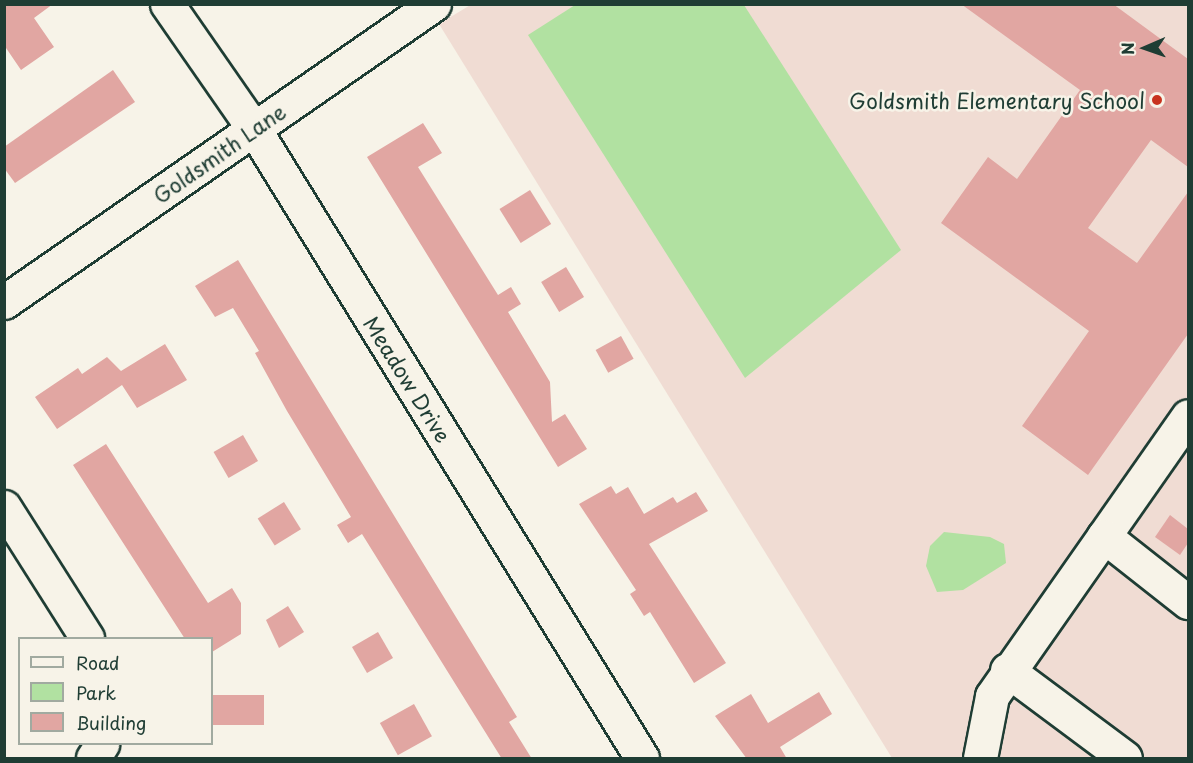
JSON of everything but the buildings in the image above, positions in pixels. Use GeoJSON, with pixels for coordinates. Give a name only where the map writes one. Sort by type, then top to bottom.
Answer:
{"type":"FeatureCollection","features":[{"type":"Feature","properties":{"kind":"street","name":"Meadow Drive"},"geometry":{"type":"LineString","coordinates":[[168,4],[254,129],[642,759]]}},
{"type":"Feature","properties":{"kind":"street","name":"Goldsmith Lane"},"geometry":{"type":"LineString","coordinates":[[4,302],[434,4]]}},
{"type":"Feature","properties":{"kind":"street"},"geometry":{"type":"LineString","coordinates":[[980,759],[1000,683],[1188,416]]}},
{"type":"Feature","properties":{"kind":"street"},"geometry":{"type":"LineString","coordinates":[[4,507],[86,637]]}},
{"type":"Feature","properties":{"kind":"street"},"geometry":{"type":"LineString","coordinates":[[1104,536],[1188,602]]}},
{"type":"Feature","properties":{"kind":"street"},"geometry":{"type":"LineString","coordinates":[[1000,683],[1125,759]]}},
{"type":"Feature","properties":{"kind":"street"},"geometry":{"type":"LineString","coordinates":[[93,759],[101,745]]}},
{"type":"Feature","properties":{"kind":"shaded area"},"geometry":{"type":"Polygon","coordinates":[[[472,4],[1188,5],[1188,758],[892,758],[439,24],[472,4]]]}},
{"type":"Feature","properties":{"kind":"green space"},"geometry":{"type":"Polygon","coordinates":[[[575,5],[744,5],[901,250],[745,378],[528,35],[575,5]]]}},
{"type":"Feature","properties":{"kind":"green space"},"geometry":{"type":"Polygon","coordinates":[[[944,532],[990,537],[1004,544],[1006,563],[963,590],[937,592],[926,566],[930,546],[944,532]]]}},
{"type":"Feature","properties":{"kind":"place","name":"Goldsmith Elementary School"},"geometry":{"type":"Point","coordinates":[1157,100]}}]}
